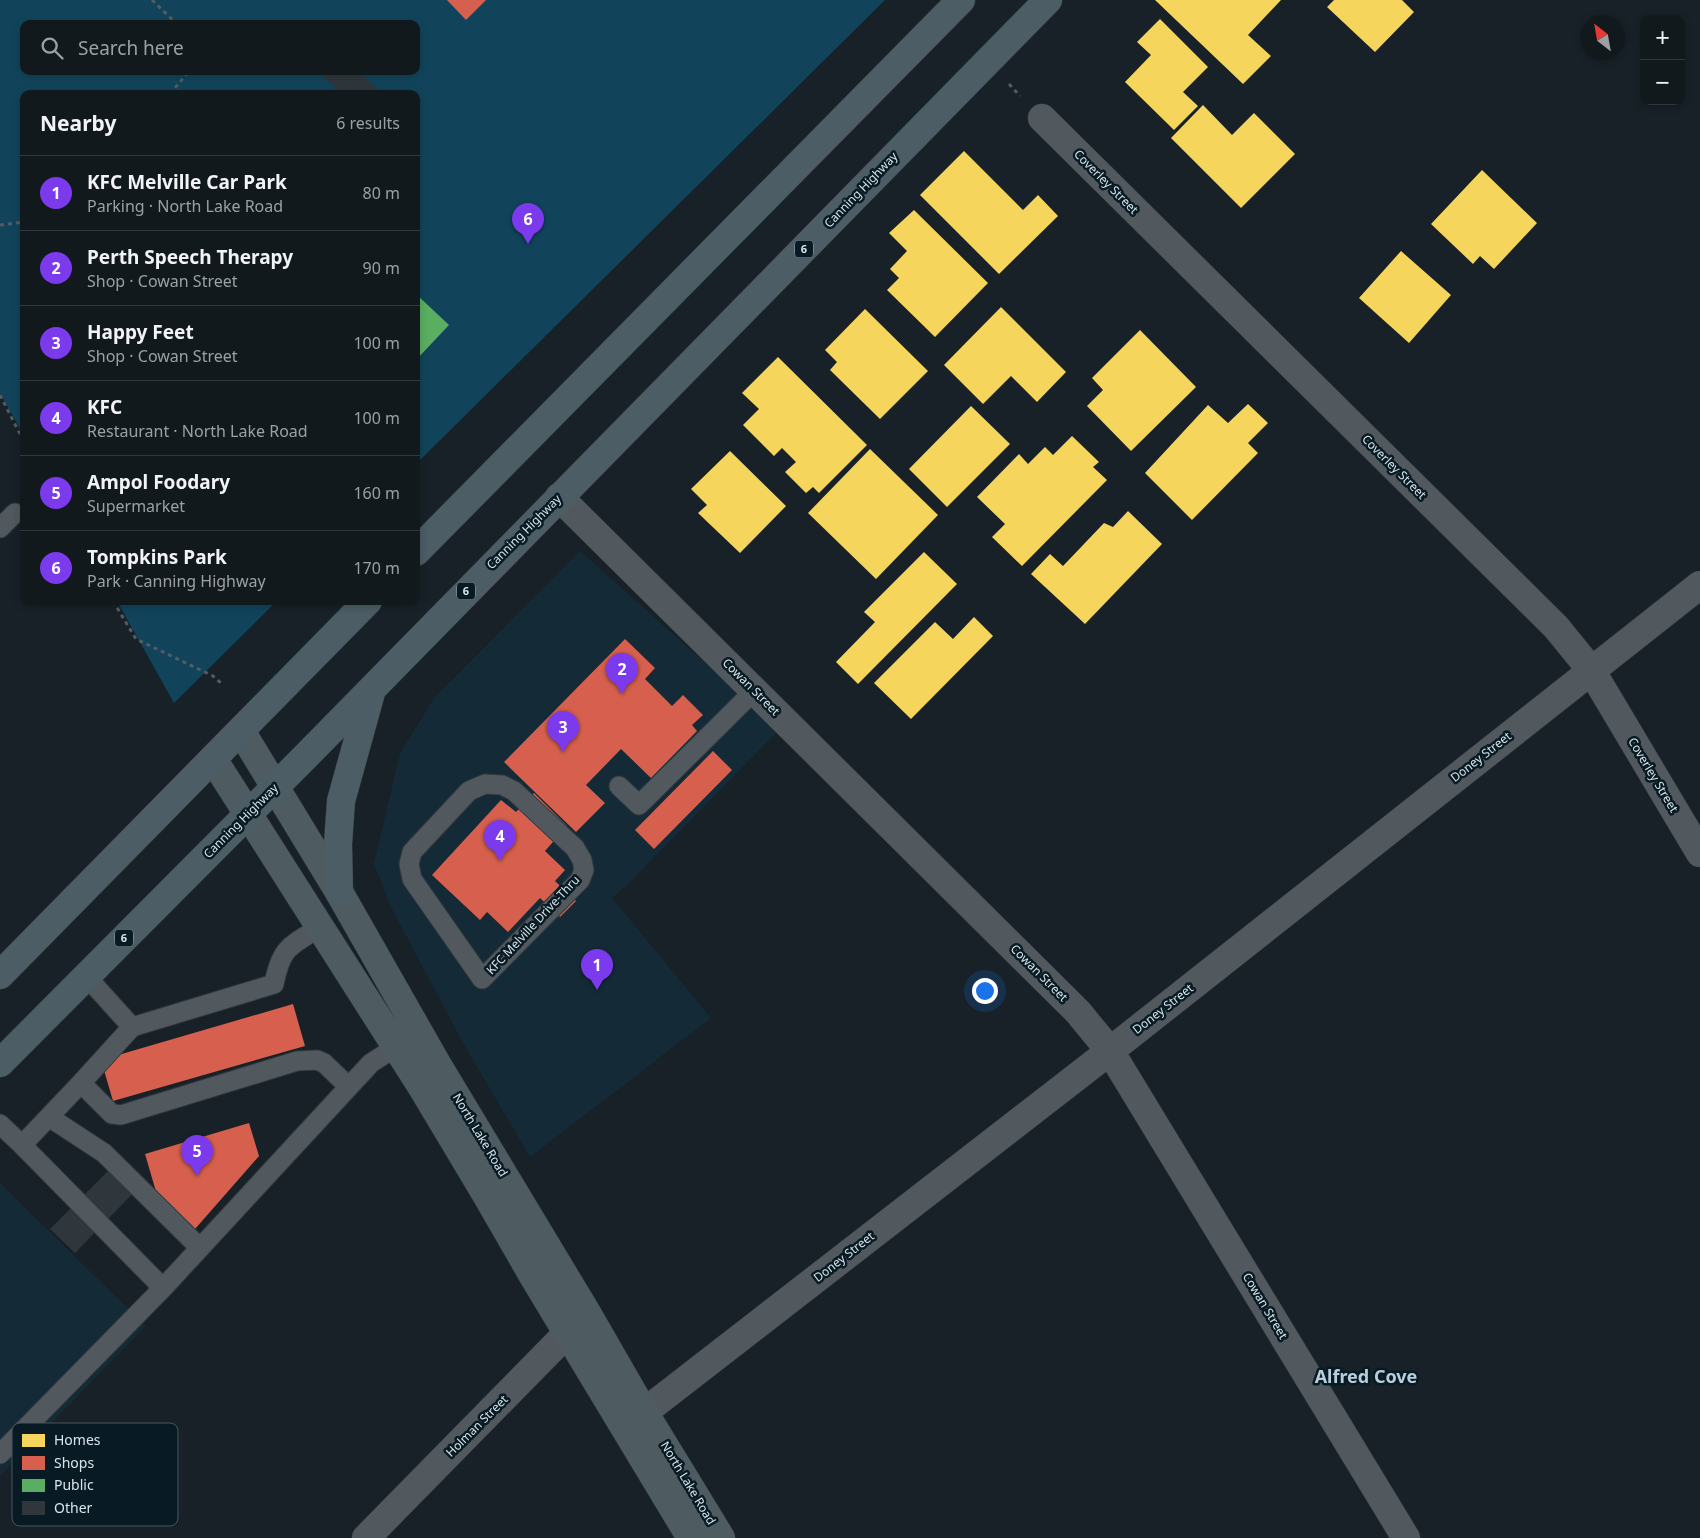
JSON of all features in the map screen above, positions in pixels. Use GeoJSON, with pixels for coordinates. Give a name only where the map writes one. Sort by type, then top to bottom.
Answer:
{"type":"FeatureCollection","features":[{"type":"Feature","properties":{"kind":"highway"},"geometry":{"type":"LineString","coordinates":[[420,548],[961,0]]}},
{"type":"Feature","properties":{"kind":"highway","name":"Canning Highway"},"geometry":{"type":"LineString","coordinates":[[0,1063],[275,787],[1048,0]]}},
{"type":"Feature","properties":{"kind":"highway"},"geometry":{"type":"LineString","coordinates":[[0,975],[364,605]]}},
{"type":"Feature","properties":{"kind":"highway"},"geometry":{"type":"LineString","coordinates":[[339,892],[338,844],[342,801],[373,686]]}},
{"type":"Feature","properties":{"kind":"main road","name":"North Lake Road"},"geometry":{"type":"LineString","coordinates":[[241,731],[339,892],[437,1064],[587,1313],[634,1420],[691,1538]]}},
{"type":"Feature","properties":{"kind":"main road","name":"North Lake Road"},"geometry":{"type":"LineString","coordinates":[[212,759],[423,1089],[567,1334],[634,1420],[721,1538]]}},
{"type":"Feature","properties":{"kind":"street","name":"Coverley Street"},"geometry":{"type":"LineString","coordinates":[[1042,118],[1556,627],[1591,670],[1700,853]]}},
{"type":"Feature","properties":{"kind":"street","name":"Cowan Street"},"geometry":{"type":"LineString","coordinates":[[559,497],[1078,1012],[1110,1051],[1406,1538]]}},
{"type":"Feature","properties":{"kind":"street","name":"Doney Street"},"geometry":{"type":"LineString","coordinates":[[634,1420],[1110,1051],[1700,585]]}},
{"type":"Feature","properties":{"kind":"street","name":"Holman Street"},"geometry":{"type":"LineString","coordinates":[[366,1538],[587,1313]]}},
{"type":"Feature","properties":{"kind":"lane"},"geometry":{"type":"LineString","coordinates":[[0,528],[15,513]]}},
{"type":"Feature","properties":{"kind":"lane"},"geometry":{"type":"LineString","coordinates":[[619,786],[639,805],[754,691]]}},
{"type":"Feature","properties":{"kind":"lane","name":"KFC Melville Drive-Thru"},"geometry":{"type":"LineString","coordinates":[[485,784],[502,785],[514,791],[575,848],[582,860],[584,870],[580,880],[482,979],[412,879],[409,864],[412,852],[469,791],[485,784]]}},
{"type":"Feature","properties":{"kind":"lane"},"geometry":{"type":"LineString","coordinates":[[22,1145],[132,1027],[274,984],[283,953],[291,944],[319,928]]}},
{"type":"Feature","properties":{"kind":"lane"},"geometry":{"type":"LineString","coordinates":[[86,976],[132,1027]]}},
{"type":"Feature","properties":{"kind":"lane"},"geometry":{"type":"LineString","coordinates":[[30,1423],[163,1288],[371,1063],[396,1047]]}},
{"type":"Feature","properties":{"kind":"lane"},"geometry":{"type":"LineString","coordinates":[[81,1083],[112,1114],[121,1115],[297,1061],[317,1060],[324,1063],[349,1087]]}},
{"type":"Feature","properties":{"kind":"lane"},"geometry":{"type":"LineString","coordinates":[[49,1117],[104,1153],[200,1248]]}},
{"type":"Feature","properties":{"kind":"lane"},"geometry":{"type":"LineString","coordinates":[[0,1124],[163,1288]]}},
{"type":"Feature","properties":{"kind":"lane"},"geometry":{"type":"LineString","coordinates":[[0,1454],[12,1442]]}},
{"type":"Feature","properties":{"kind":"path"},"geometry":{"type":"LineString","coordinates":[[152,0],[173,20]]}},
{"type":"Feature","properties":{"kind":"path"},"geometry":{"type":"LineString","coordinates":[[173,90],[185,75]]}},
{"type":"Feature","properties":{"kind":"path"},"geometry":{"type":"LineString","coordinates":[[1016,78],[1009,84],[1042,118]]}},
{"type":"Feature","properties":{"kind":"path"},"geometry":{"type":"LineString","coordinates":[[0,225],[20,222]]}},
{"type":"Feature","properties":{"kind":"path"},"geometry":{"type":"LineString","coordinates":[[0,396],[20,434]]}},
{"type":"Feature","properties":{"kind":"path"},"geometry":{"type":"LineString","coordinates":[[115,605],[136,639],[214,676],[222,684]]}},
{"type":"Feature","properties":{"kind":"shaded area"},"geometry":{"type":"Polygon","coordinates":[[[0,0],[885,0],[420,460],[420,90],[20,90],[20,429],[0,393],[0,0]]]}},
{"type":"Feature","properties":{"kind":"shaded area"},"geometry":{"type":"Polygon","coordinates":[[[580,551],[731,686],[778,731],[612,898],[711,1018],[530,1157],[462,1041],[391,907],[374,864],[400,753],[435,697],[580,551]]]}},
{"type":"Feature","properties":{"kind":"shaded area"},"geometry":{"type":"Polygon","coordinates":[[[119,605],[273,605],[174,703],[119,605]]]}},
{"type":"Feature","properties":{"kind":"shaded area"},"geometry":{"type":"Polygon","coordinates":[[[0,1183],[146,1326],[52,1423],[12,1423],[12,1464],[0,1476],[0,1183]]]}},
{"type":"Feature","properties":{"kind":"building: Homes"},"geometry":{"type":"Polygon","coordinates":[[[1155,0],[1281,0],[1248,35],[1271,56],[1243,84],[1155,0]]]}},
{"type":"Feature","properties":{"kind":"building: Homes"},"geometry":{"type":"Polygon","coordinates":[[[1334,0],[1402,0],[1414,12],[1375,52],[1327,7],[1334,0]]]}},
{"type":"Feature","properties":{"kind":"building: Homes"},"geometry":{"type":"Polygon","coordinates":[[[1160,19],[1208,67],[1183,92],[1198,106],[1174,130],[1125,82],[1151,55],[1137,42],[1160,19]]]}},
{"type":"Feature","properties":{"kind":"building: Homes"},"geometry":{"type":"Polygon","coordinates":[[[1203,105],[1232,135],[1254,113],[1295,154],[1241,208],[1171,138],[1203,105]]]}},
{"type":"Feature","properties":{"kind":"building: Homes"},"geometry":{"type":"Polygon","coordinates":[[[964,151],[1023,210],[1038,195],[1058,216],[999,274],[920,195],[964,151]]]}},
{"type":"Feature","properties":{"kind":"building: Homes"},"geometry":{"type":"Polygon","coordinates":[[[1482,170],[1537,223],[1494,269],[1480,256],[1473,264],[1431,224],[1482,170]]]}},
{"type":"Feature","properties":{"kind":"building: Homes"},"geometry":{"type":"Polygon","coordinates":[[[914,210],[988,283],[935,337],[887,290],[899,278],[890,269],[907,251],[889,233],[914,210]]]}},
{"type":"Feature","properties":{"kind":"building: Homes"},"geometry":{"type":"Polygon","coordinates":[[[1401,251],[1451,295],[1409,343],[1359,298],[1401,251]]]}},
{"type":"Feature","properties":{"kind":"building: Homes"},"geometry":{"type":"Polygon","coordinates":[[[1001,307],[1066,372],[1037,402],[1011,376],[983,404],[944,365],[1001,307]]]}},
{"type":"Feature","properties":{"kind":"building: Homes"},"geometry":{"type":"Polygon","coordinates":[[[865,309],[928,371],[880,419],[830,370],[837,362],[825,350],[865,309]]]}},
{"type":"Feature","properties":{"kind":"building: Homes"},"geometry":{"type":"Polygon","coordinates":[[[1140,330],[1196,387],[1131,451],[1087,406],[1103,390],[1092,378],[1140,330]]]}},
{"type":"Feature","properties":{"kind":"building: Homes"},"geometry":{"type":"Polygon","coordinates":[[[778,357],[867,445],[819,493],[813,487],[806,493],[785,472],[796,462],[782,448],[774,456],[743,425],[759,409],[742,393],[778,357]]]}},
{"type":"Feature","properties":{"kind":"building: Homes"},"geometry":{"type":"Polygon","coordinates":[[[1248,404],[1268,423],[1248,443],[1258,453],[1192,520],[1145,473],[1208,405],[1228,423],[1248,404]]]}},
{"type":"Feature","properties":{"kind":"building: Homes"},"geometry":{"type":"Polygon","coordinates":[[[971,406],[1010,444],[947,507],[909,469],[971,406]]]}},
{"type":"Feature","properties":{"kind":"building: Homes"},"geometry":{"type":"Polygon","coordinates":[[[1072,436],[1099,462],[1093,467],[1107,480],[1022,566],[992,537],[1005,524],[977,497],[1019,454],[1028,464],[1045,447],[1053,455],[1072,436]]]}},
{"type":"Feature","properties":{"kind":"building: Homes"},"geometry":{"type":"Polygon","coordinates":[[[870,449],[938,515],[876,579],[808,513],[870,449]]]}},
{"type":"Feature","properties":{"kind":"building: Homes"},"geometry":{"type":"Polygon","coordinates":[[[730,451],[786,506],[740,553],[698,513],[707,505],[691,489],[730,451]]]}},
{"type":"Feature","properties":{"kind":"building: Homes"},"geometry":{"type":"Polygon","coordinates":[[[1128,511],[1162,544],[1085,624],[1031,574],[1050,554],[1063,566],[1104,523],[1113,527],[1128,511]]]}},
{"type":"Feature","properties":{"kind":"building: Homes"},"geometry":{"type":"Polygon","coordinates":[[[924,552],[957,584],[858,684],[836,662],[875,622],[864,612],[924,552]]]}},
{"type":"Feature","properties":{"kind":"building: Homes"},"geometry":{"type":"Polygon","coordinates":[[[974,617],[993,636],[911,719],[874,683],[935,622],[953,639],[974,617]]]}},
{"type":"Feature","properties":{"kind":"building: Shops"},"geometry":{"type":"Polygon","coordinates":[[[447,0],[486,0],[466,20],[447,0]]]}},
{"type":"Feature","properties":{"kind":"building: Shops"},"geometry":{"type":"Polygon","coordinates":[[[625,639],[655,668],[645,679],[672,706],[683,695],[703,715],[692,725],[697,731],[651,778],[621,749],[586,785],[605,803],[576,832],[504,762],[625,639]]]}},
{"type":"Feature","properties":{"kind":"building: Shops"},"geometry":{"type":"Polygon","coordinates":[[[713,751],[732,770],[654,849],[635,830],[713,751]]]}},
{"type":"Feature","properties":{"kind":"building: Shops"},"geometry":{"type":"Polygon","coordinates":[[[534,793],[567,826],[545,851],[565,870],[555,881],[576,901],[560,917],[540,898],[508,932],[487,912],[480,920],[432,875],[501,800],[516,812],[534,793]]]}},
{"type":"Feature","properties":{"kind":"building: Shops"},"geometry":{"type":"Polygon","coordinates":[[[293,1004],[305,1046],[113,1101],[101,1060],[293,1004]]]}},
{"type":"Feature","properties":{"kind":"building: Shops"},"geometry":{"type":"Polygon","coordinates":[[[249,1123],[259,1156],[195,1229],[157,1195],[145,1154],[249,1123]]]}},
{"type":"Feature","properties":{"kind":"building: Public"},"geometry":{"type":"Polygon","coordinates":[[[420,298],[449,325],[420,356],[420,298]]]}},
{"type":"Feature","properties":{"kind":"building: Other"},"geometry":{"type":"Polygon","coordinates":[[[321,75],[363,75],[378,90],[337,90],[321,75]]]}},
{"type":"Feature","properties":{"kind":"building: Other"},"geometry":{"type":"Polygon","coordinates":[[[122,1157],[146,1180],[75,1253],[50,1229],[122,1157]]]}},
{"type":"Feature","properties":{"kind":"place","name":"Tompkins Park"},"geometry":{"type":"Point","coordinates":[528,244]}},
{"type":"Feature","properties":{"kind":"place","name":"Perth Speech Therapy"},"geometry":{"type":"Point","coordinates":[622,694]}},
{"type":"Feature","properties":{"kind":"place","name":"Happy Feet"},"geometry":{"type":"Point","coordinates":[563,752]}},
{"type":"Feature","properties":{"kind":"place","name":"KFC"},"geometry":{"type":"Point","coordinates":[500,861]}},
{"type":"Feature","properties":{"kind":"place","name":"KFC Melville Car Park"},"geometry":{"type":"Point","coordinates":[597,990]}},
{"type":"Feature","properties":{"kind":"place","name":"Ampol Foodary"},"geometry":{"type":"Point","coordinates":[197,1176]}},
{"type":"Feature","properties":{"kind":"district","name":"Alfred Cove"},"geometry":{"type":"Point","coordinates":[1366,1377]}}]}
